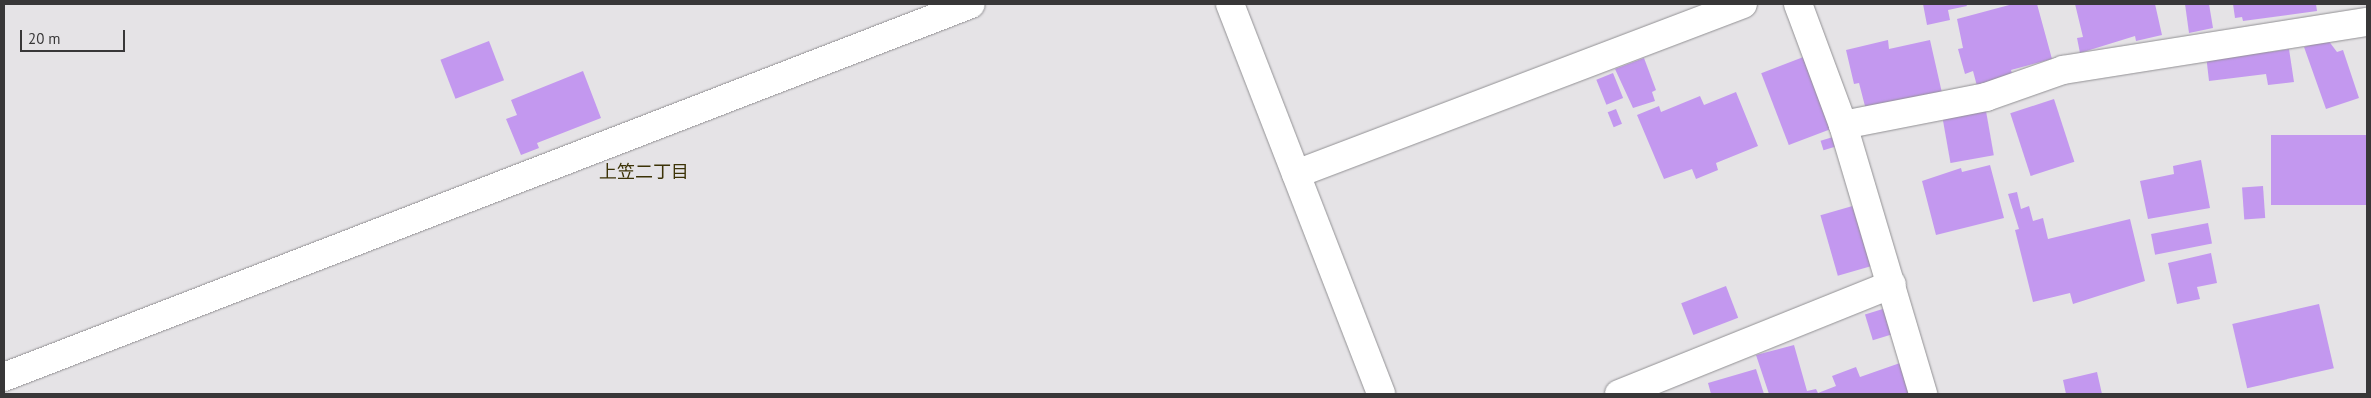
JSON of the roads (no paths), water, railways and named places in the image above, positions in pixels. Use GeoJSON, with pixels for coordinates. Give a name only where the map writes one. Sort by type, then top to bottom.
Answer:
{"type":"FeatureCollection","features":[{"type":"Feature","properties":{"kind":"street"},"geometry":{"type":"LineString","coordinates":[[4,377],[971,4]]}},
{"type":"Feature","properties":{"kind":"street"},"geometry":{"type":"LineString","coordinates":[[1230,4],[1381,394]]}},
{"type":"Feature","properties":{"kind":"street"},"geometry":{"type":"LineString","coordinates":[[1296,174],[1743,4]]}},
{"type":"Feature","properties":{"kind":"street"},"geometry":{"type":"LineString","coordinates":[[1798,4],[1843,125],[1892,284],[1923,394]]}},
{"type":"Feature","properties":{"kind":"street"},"geometry":{"type":"LineString","coordinates":[[1843,125],[1986,97],[2063,70],[2367,22]]}},
{"type":"Feature","properties":{"kind":"street"},"geometry":{"type":"LineString","coordinates":[[1627,393],[1892,284]]}},
{"type":"Feature","properties":{"kind":"district","name":"上笠二丁目"},"geometry":{"type":"Point","coordinates":[644,172]}}]}
